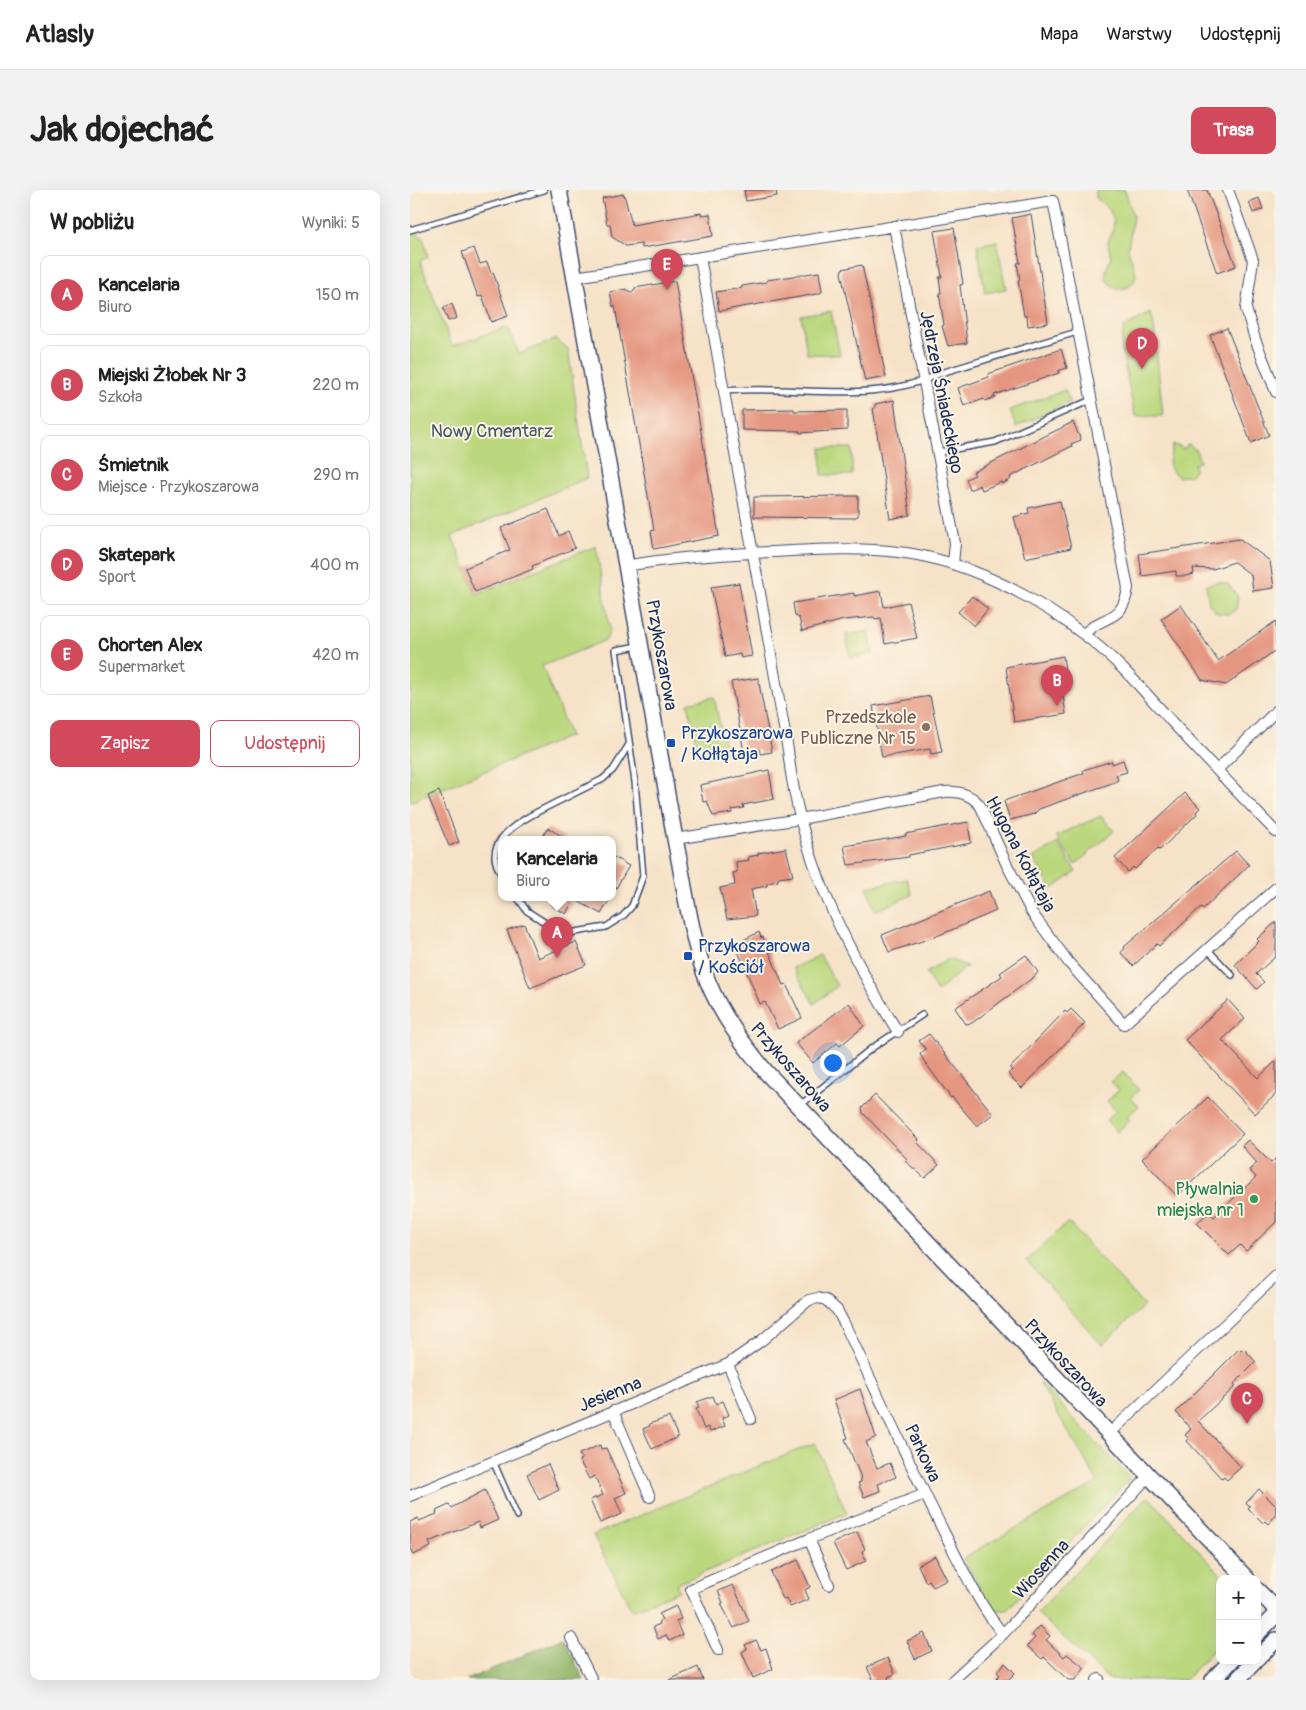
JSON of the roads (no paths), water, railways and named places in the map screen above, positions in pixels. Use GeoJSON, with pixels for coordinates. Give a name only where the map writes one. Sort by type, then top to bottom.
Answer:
{"type":"FeatureCollection","features":[{"type":"Feature","properties":{"kind":"street","name":"Przykoszarowa"},"geometry":{"type":"LineString","coordinates":[[559,190],[675,839],[697,945],[708,982],[716,999],[748,1050],[799,1106],[1148,1477],[1243,1575]]}},
{"type":"Feature","properties":{"kind":"street"},"geometry":{"type":"LineString","coordinates":[[1056,190],[1052,201],[1128,588],[1126,603],[1121,611],[1094,625],[1084,634]]}},
{"type":"Feature","properties":{"kind":"street"},"geometry":{"type":"LineString","coordinates":[[1228,190],[1253,260],[1246,309],[1254,339],[1276,392]]}},
{"type":"Feature","properties":{"kind":"street"},"geometry":{"type":"LineString","coordinates":[[575,278],[1052,201]]}},
{"type":"Feature","properties":{"kind":"street","name":"Jędrzeja Śniadeckiego"},"geometry":{"type":"LineString","coordinates":[[894,226],[955,543],[953,564]]}},
{"type":"Feature","properties":{"kind":"street"},"geometry":{"type":"LineString","coordinates":[[700,257],[800,819],[810,856],[833,915],[856,962],[898,1032]]}},
{"type":"Feature","properties":{"kind":"street"},"geometry":{"type":"LineString","coordinates":[[626,566],[677,559],[850,548],[899,552],[953,564],[1010,588],[1052,612],[1084,634],[1122,667],[1276,832]]}},
{"type":"Feature","properties":{"kind":"street"},"geometry":{"type":"LineString","coordinates":[[1217,770],[1276,711]]}},
{"type":"Feature","properties":{"kind":"street","name":"Hugona Kołłątaja"},"geometry":{"type":"LineString","coordinates":[[675,839],[800,819],[944,792],[959,792],[973,798],[986,816],[1006,863],[1032,914],[1069,963],[1124,1024],[1276,888]]}},
{"type":"Feature","properties":{"kind":"street"},"geometry":{"type":"LineString","coordinates":[[1108,1434],[1276,1276]]}},
{"type":"Feature","properties":{"kind":"street","name":"Parkowa"},"geometry":{"type":"LineString","coordinates":[[809,1300],[818,1298],[826,1300],[837,1310],[925,1494],[971,1584],[992,1621],[1003,1634]]}},
{"type":"Feature","properties":{"kind":"street","name":"Jesienna"},"geometry":{"type":"LineString","coordinates":[[410,1496],[728,1364],[761,1341],[809,1300]]}},
{"type":"Feature","properties":{"kind":"street"},"geometry":{"type":"LineString","coordinates":[[728,1364],[751,1419]]}},
{"type":"Feature","properties":{"kind":"street"},"geometry":{"type":"LineString","coordinates":[[613,1411],[650,1497]]}},
{"type":"Feature","properties":{"kind":"street","name":"Wiosenna"},"geometry":{"type":"LineString","coordinates":[[953,1680],[1003,1634],[1148,1477]]}},
{"type":"Feature","properties":{"kind":"street"},"geometry":{"type":"LineString","coordinates":[[718,1650],[691,1589],[810,1539],[925,1494]]}},
{"type":"Feature","properties":{"kind":"street"},"geometry":{"type":"LineString","coordinates":[[810,1539],[829,1585]]}},
{"type":"Feature","properties":{"kind":"street"},"geometry":{"type":"LineString","coordinates":[[1261,1594],[1276,1609]]}},
{"type":"Feature","properties":{"kind":"street"},"geometry":{"type":"LineString","coordinates":[[1261,1630],[1276,1615]]}},
{"type":"Feature","properties":{"kind":"street"},"geometry":{"type":"LineString","coordinates":[[571,1638],[592,1680]]}},
{"type":"Feature","properties":{"kind":"street"},"geometry":{"type":"LineString","coordinates":[[1261,1655],[1276,1640]]}},
{"type":"Feature","properties":{"kind":"street"},"geometry":{"type":"LineString","coordinates":[[1213,1680],[1227,1665]]}},
{"type":"Feature","properties":{"kind":"street"},"geometry":{"type":"LineString","coordinates":[[1237,1680],[1251,1665]]}},
{"type":"Feature","properties":{"kind":"lane"},"geometry":{"type":"LineString","coordinates":[[410,230],[544,190]]}},
{"type":"Feature","properties":{"kind":"lane"},"geometry":{"type":"LineString","coordinates":[[723,391],[746,389],[860,392],[923,382],[941,374],[1077,332]]}},
{"type":"Feature","properties":{"kind":"lane"},"geometry":{"type":"LineString","coordinates":[[937,452],[996,442],[1091,400]]}},
{"type":"Feature","properties":{"kind":"lane"},"geometry":{"type":"LineString","coordinates":[[520,901],[527,911],[563,934],[606,927],[623,916],[632,906],[640,886],[643,868],[616,650],[641,646]]}},
{"type":"Feature","properties":{"kind":"lane"},"geometry":{"type":"LineString","coordinates":[[504,836],[508,830],[524,819],[603,779],[613,770],[628,746]]}},
{"type":"Feature","properties":{"kind":"lane"},"geometry":{"type":"LineString","coordinates":[[498,847],[495,855],[498,869]]}},
{"type":"Feature","properties":{"kind":"lane"},"geometry":{"type":"LineString","coordinates":[[1208,950],[1232,975]]}},
{"type":"Feature","properties":{"kind":"lane"},"geometry":{"type":"LineString","coordinates":[[799,1106],[848,1065],[922,1015]]}},
{"type":"Feature","properties":{"kind":"lane"},"geometry":{"type":"LineString","coordinates":[[493,1461],[517,1516]]}},
{"type":"Feature","properties":{"kind":"place","name":"Chorten Alex"},"geometry":{"type":"Point","coordinates":[667,290]}},
{"type":"Feature","properties":{"kind":"place","name":"Skatepark"},"geometry":{"type":"Point","coordinates":[1142,369]}},
{"type":"Feature","properties":{"kind":"place","name":"Miejski Żłobek Nr 3"},"geometry":{"type":"Point","coordinates":[1057,706]}},
{"type":"Feature","properties":{"kind":"place","name":"Przedszkole Publiczne Nr 15"},"geometry":{"type":"Point","coordinates":[926,727]}},
{"type":"Feature","properties":{"kind":"place","name":"Przykoszarowa / Kołłątaja"},"geometry":{"type":"Point","coordinates":[671,743]}},
{"type":"Feature","properties":{"kind":"place","name":"Przykoszarowa / Kościół"},"geometry":{"type":"Point","coordinates":[688,956]}},
{"type":"Feature","properties":{"kind":"place","name":"Kancelaria"},"geometry":{"type":"Point","coordinates":[557,958]}},
{"type":"Feature","properties":{"kind":"place","name":"Pływalnia miejska nr 1"},"geometry":{"type":"Point","coordinates":[1254,1199]}},
{"type":"Feature","properties":{"kind":"place","name":"Śmietnik"},"geometry":{"type":"Point","coordinates":[1247,1424]}},
{"type":"Feature","properties":{"kind":"park label","name":"Nowy Cmentarz"},"geometry":{"type":"Point","coordinates":[492,431]}}]}
